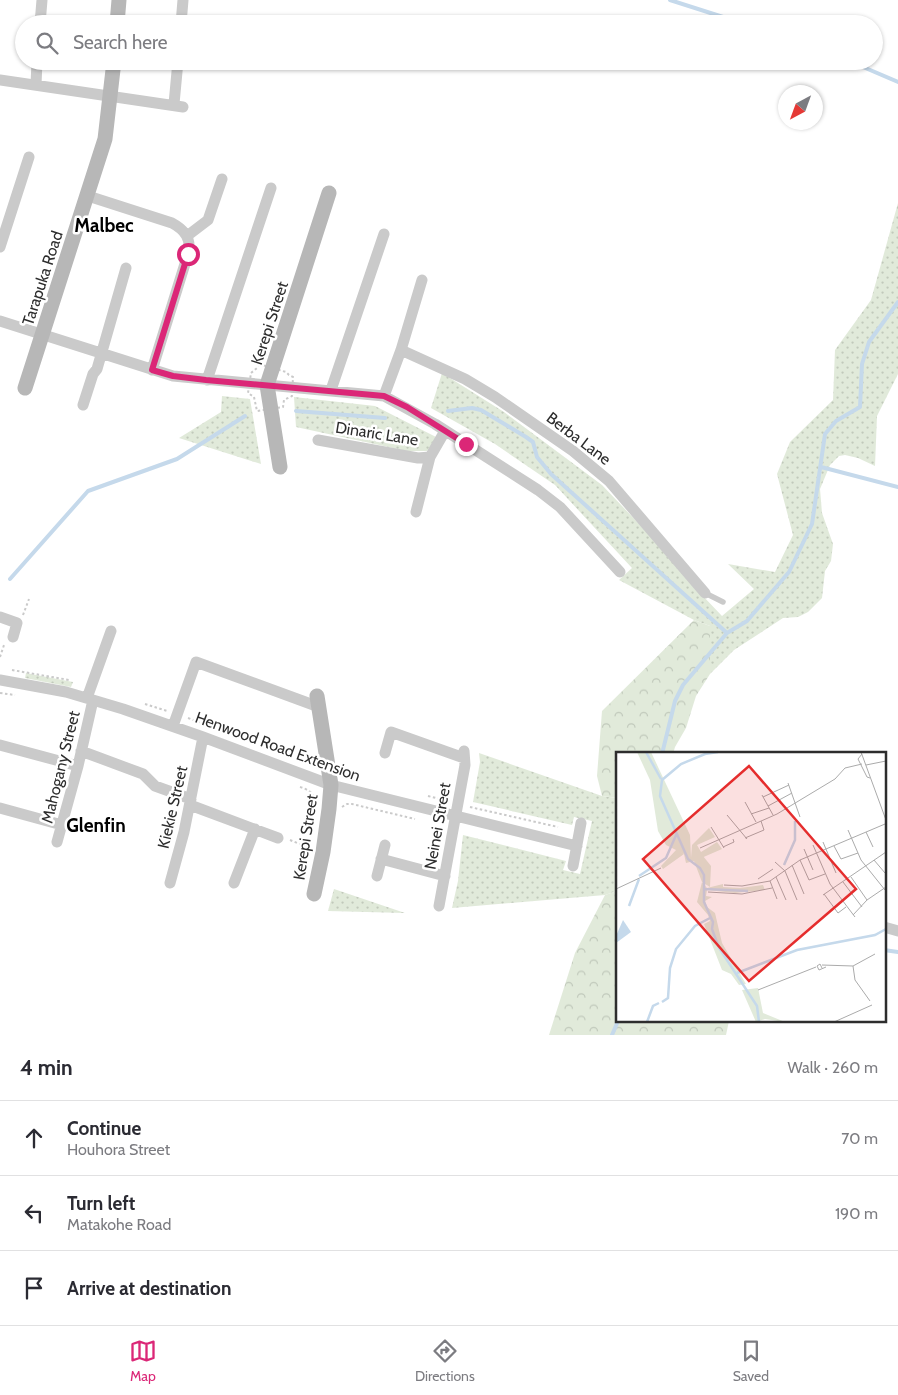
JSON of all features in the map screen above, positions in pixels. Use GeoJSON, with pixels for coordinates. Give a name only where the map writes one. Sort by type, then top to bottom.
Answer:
{"type":"FeatureCollection","features":[{"type":"Feature","properties":{"kind":"street"},"geometry":{"type":"LineString","coordinates":[[41,15],[42,0]]}},
{"type":"Feature","properties":{"kind":"street"},"geometry":{"type":"LineString","coordinates":[[118,15],[119,0]]}},
{"type":"Feature","properties":{"kind":"street"},"geometry":{"type":"LineString","coordinates":[[182,15],[183,0]]}},
{"type":"Feature","properties":{"kind":"street"},"geometry":{"type":"LineString","coordinates":[[36,85],[37,70]]}},
{"type":"Feature","properties":{"kind":"street","name":"Tarapuka Road"},"geometry":{"type":"LineString","coordinates":[[25,388],[105,139],[113,70]]}},
{"type":"Feature","properties":{"kind":"street"},"geometry":{"type":"LineString","coordinates":[[0,80],[179,105],[178,70]]}},
{"type":"Feature","properties":{"kind":"street"},"geometry":{"type":"LineString","coordinates":[[0,247],[29,157]]}},
{"type":"Feature","properties":{"kind":"street"},"geometry":{"type":"LineString","coordinates":[[187,236],[208,220],[222,179]]}},
{"type":"Feature","properties":{"kind":"street"},"geometry":{"type":"LineString","coordinates":[[206,380],[270,188]]}},
{"type":"Feature","properties":{"kind":"street","name":"Kerepi Street"},"geometry":{"type":"LineString","coordinates":[[280,467],[267,385],[329,193]]}},
{"type":"Feature","properties":{"kind":"street"},"geometry":{"type":"LineString","coordinates":[[88,196],[172,223],[179,227],[187,236],[190,247],[152,370]]}},
{"type":"Feature","properties":{"kind":"street"},"geometry":{"type":"LineString","coordinates":[[331,390],[384,234]]}},
{"type":"Feature","properties":{"kind":"street"},"geometry":{"type":"LineString","coordinates":[[83,405],[93,374],[97,369],[126,268]]}},
{"type":"Feature","properties":{"kind":"street"},"geometry":{"type":"LineString","coordinates":[[384,396],[401,350],[422,280]]}},
{"type":"Feature","properties":{"kind":"street"},"geometry":{"type":"LineString","coordinates":[[0,321],[173,376],[384,396],[407,407],[538,490],[560,507],[620,572]]}},
{"type":"Feature","properties":{"kind":"street","name":"Berba Lane"},"geometry":{"type":"LineString","coordinates":[[401,350],[465,379],[495,397],[573,451],[609,481],[705,592]]}},
{"type":"Feature","properties":{"kind":"street","name":"Dinaric Lane"},"geometry":{"type":"LineString","coordinates":[[416,512],[430,457],[445,431]]}},
{"type":"Feature","properties":{"kind":"street","name":"Dinaric Lane"},"geometry":{"type":"LineString","coordinates":[[318,440],[418,458],[430,457]]}},
{"type":"Feature","properties":{"kind":"street"},"geometry":{"type":"LineString","coordinates":[[0,617],[17,623],[13,637]]}},
{"type":"Feature","properties":{"kind":"street","name":"Mahogany Street"},"geometry":{"type":"LineString","coordinates":[[57,842],[78,766],[90,699],[110,631]]}},
{"type":"Feature","properties":{"kind":"street"},"geometry":{"type":"LineString","coordinates":[[173,726],[196,662],[318,701]]}},
{"type":"Feature","properties":{"kind":"street","name":"Henwood Road Extension"},"geometry":{"type":"LineString","coordinates":[[0,680],[66,692],[173,726],[205,731],[331,786],[577,846]]}},
{"type":"Feature","properties":{"kind":"street","name":"Kerepi Street"},"geometry":{"type":"LineString","coordinates":[[314,894],[323,852],[331,786],[318,701]]}},
{"type":"Feature","properties":{"kind":"street","name":"Kiekie Street"},"geometry":{"type":"LineString","coordinates":[[170,883],[184,832],[205,731]]}},
{"type":"Feature","properties":{"kind":"street","name":"Neinei Street"},"geometry":{"type":"LineString","coordinates":[[385,753],[391,732],[464,755],[465,765],[454,816],[439,906]]}},
{"type":"Feature","properties":{"kind":"street"},"geometry":{"type":"LineString","coordinates":[[0,745],[78,766]]}},
{"type":"Feature","properties":{"kind":"street"},"geometry":{"type":"LineString","coordinates":[[81,751],[143,774],[156,786],[255,830],[278,838]]}},
{"type":"Feature","properties":{"kind":"street"},"geometry":{"type":"LineString","coordinates":[[0,808],[62,825]]}},
{"type":"Feature","properties":{"kind":"street"},"geometry":{"type":"LineString","coordinates":[[573,866],[581,823]]}},
{"type":"Feature","properties":{"kind":"street"},"geometry":{"type":"LineString","coordinates":[[234,883],[255,830]]}},
{"type":"Feature","properties":{"kind":"street"},"geometry":{"type":"LineString","coordinates":[[377,876],[385,846]]}},
{"type":"Feature","properties":{"kind":"street"},"geometry":{"type":"LineString","coordinates":[[381,859],[445,876]]}},
{"type":"Feature","properties":{"kind":"lane"},"geometry":{"type":"LineString","coordinates":[[705,592],[722,602]]}},
{"type":"Feature","properties":{"kind":"path"},"geometry":{"type":"LineString","coordinates":[[278,369],[293,377],[293,382]]}},
{"type":"Feature","properties":{"kind":"path"},"geometry":{"type":"LineString","coordinates":[[277,408],[284,407],[284,400],[292,396],[292,392]]}},
{"type":"Feature","properties":{"kind":"path"},"geometry":{"type":"LineString","coordinates":[[17,623],[24,613],[29,598]]}},
{"type":"Feature","properties":{"kind":"path"},"geometry":{"type":"LineString","coordinates":[[10,669],[69,680]]}},
{"type":"Feature","properties":{"kind":"path"},"geometry":{"type":"LineString","coordinates":[[182,716],[205,731]]}},
{"type":"Feature","properties":{"kind":"path"},"geometry":{"type":"LineString","coordinates":[[314,757],[312,762],[314,766]]}},
{"type":"Feature","properties":{"kind":"path"},"geometry":{"type":"LineString","coordinates":[[305,762],[312,762]]}},
{"type":"Feature","properties":{"kind":"path"},"geometry":{"type":"LineString","coordinates":[[295,785],[311,792],[315,796],[316,802]]}},
{"type":"Feature","properties":{"kind":"path"},"geometry":{"type":"LineString","coordinates":[[422,795],[451,802]]}},
{"type":"Feature","properties":{"kind":"path"},"geometry":{"type":"LineString","coordinates":[[340,810],[344,805],[352,804],[423,820]]}},
{"type":"Feature","properties":{"kind":"path"},"geometry":{"type":"LineString","coordinates":[[468,806],[558,827]]}},
{"type":"Feature","properties":{"kind":"path"},"geometry":{"type":"LineString","coordinates":[[278,838],[284,838],[307,847]]}},
{"type":"Feature","properties":{"kind":"green space"},"geometry":{"type":"Polygon","coordinates":[[[898,203],[898,374],[877,416],[875,466],[858,458],[845,455],[839,456],[830,465],[820,489],[822,513],[833,544],[831,561],[825,571],[822,598],[808,612],[798,617],[783,618],[734,650],[710,674],[710,626],[694,620],[619,580],[632,568],[555,485],[495,444],[431,408],[442,373],[504,412],[602,485],[682,569],[702,595],[722,616],[754,589],[728,564],[775,572],[793,535],[777,474],[790,442],[833,400],[835,350],[871,300],[898,203]]]}},
{"type":"Feature","properties":{"kind":"green space"},"geometry":{"type":"Polygon","coordinates":[[[222,396],[250,399],[261,464],[179,438],[221,412],[222,396]]]}},
{"type":"Feature","properties":{"kind":"green space"},"geometry":{"type":"Polygon","coordinates":[[[294,397],[375,406],[438,438],[427,451],[407,451],[296,427],[294,397]]]}},
{"type":"Feature","properties":{"kind":"green space"},"geometry":{"type":"Polygon","coordinates":[[[694,620],[710,626],[710,674],[696,696],[686,728],[674,752],[616,752],[616,798],[602,796],[597,776],[602,711],[694,620]]]}},
{"type":"Feature","properties":{"kind":"green space"},"geometry":{"type":"Polygon","coordinates":[[[26,673],[73,682],[71,687],[25,678],[26,673]]]}},
{"type":"Feature","properties":{"kind":"green space"},"geometry":{"type":"Polygon","coordinates":[[[479,753],[602,796],[616,798],[616,891],[605,895],[452,908],[458,881],[463,835],[566,861],[563,870],[580,874],[592,821],[574,817],[572,825],[473,802],[480,762],[479,753]]]}},
{"type":"Feature","properties":{"kind":"green space"},"geometry":{"type":"Polygon","coordinates":[[[334,889],[405,913],[328,911],[334,889]]]}},
{"type":"Feature","properties":{"kind":"green space"},"geometry":{"type":"Polygon","coordinates":[[[616,891],[616,1022],[729,1022],[726,1035],[549,1035],[575,953],[605,895],[616,891]]]}},
{"type":"Feature","properties":{"kind":"waterway"},"geometry":{"type":"LineString","coordinates":[[670,0],[717,15]]}},
{"type":"Feature","properties":{"kind":"waterway"},"geometry":{"type":"LineString","coordinates":[[870,70],[898,82]]}},
{"type":"Feature","properties":{"kind":"waterway"},"geometry":{"type":"LineString","coordinates":[[662,752],[675,701],[683,685],[727,633],[747,621],[789,572],[812,524],[825,434],[836,421],[860,407],[862,364],[869,342],[898,302]]}},
{"type":"Feature","properties":{"kind":"waterway"},"geometry":{"type":"LineString","coordinates":[[448,411],[472,408],[481,410],[533,442],[537,457],[551,474],[727,633]]}},
{"type":"Feature","properties":{"kind":"waterway"},"geometry":{"type":"LineString","coordinates":[[296,411],[385,418]]}},
{"type":"Feature","properties":{"kind":"waterway"},"geometry":{"type":"LineString","coordinates":[[10,579],[88,491],[177,459],[245,416]]}},
{"type":"Feature","properties":{"kind":"waterway"},"geometry":{"type":"LineString","coordinates":[[821,467],[898,487]]}},
{"type":"Feature","properties":{"kind":"waterway"},"geometry":{"type":"LineString","coordinates":[[886,950],[898,952]]}},
{"type":"Feature","properties":{"kind":"waterway"},"geometry":{"type":"LineString","coordinates":[[612,1035],[618,1022]]}},
{"type":"Feature","properties":{"kind":"district","name":"Malbec"},"geometry":{"type":"Point","coordinates":[104,225]}},
{"type":"Feature","properties":{"kind":"district","name":"Glenfin"},"geometry":{"type":"Point","coordinates":[96,825]}},
{"type":"Feature","properties":{"kind":"route"},"geometry":{"type":"LineString","coordinates":[[188,254],[152,370],[173,376],[206,380],[384,396],[407,407],[466,444]]}}]}
